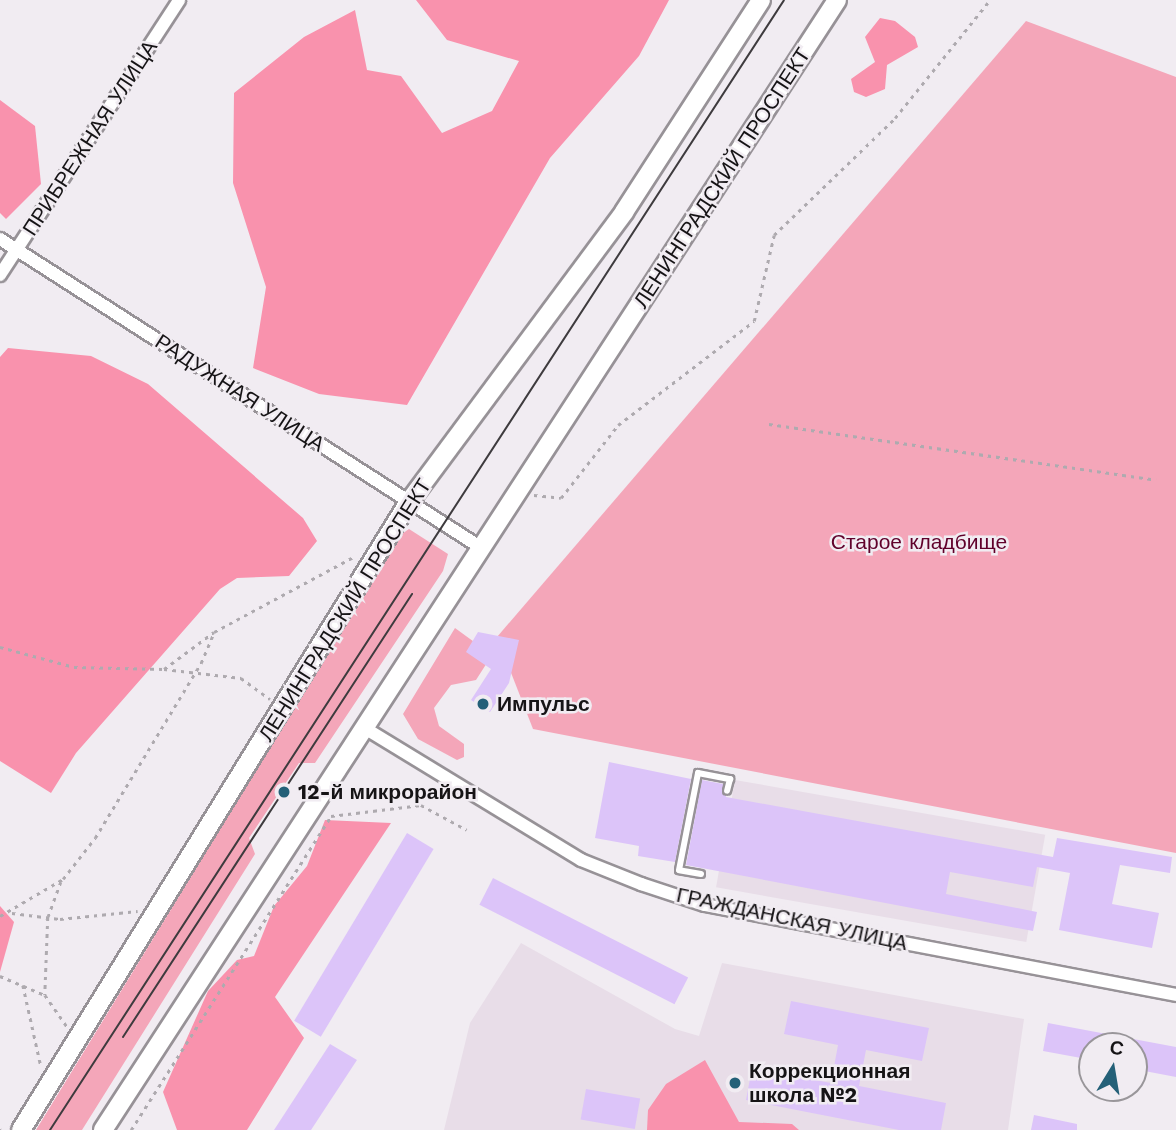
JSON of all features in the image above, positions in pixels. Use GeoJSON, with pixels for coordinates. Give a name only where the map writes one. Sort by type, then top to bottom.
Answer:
{"type":"FeatureCollection","features":[{"type":"Feature","properties":{"kind":"main road","name":"ЛЕНИНГРАДСКИЙ ПРОСПЕКТ"},"geometry":{"type":"LineString","coordinates":[[21,1130],[409,502],[624,212],[761,0]]}},
{"type":"Feature","properties":{"kind":"main road","name":"ЛЕНИНГРАДСКИЙ ПРОСПЕКТ"},"geometry":{"type":"LineString","coordinates":[[103,1130],[837,0]]}},
{"type":"Feature","properties":{"kind":"street","name":"ПРИБРЕЖНАЯ УЛИЦА"},"geometry":{"type":"LineString","coordinates":[[0,275],[179,0]]}},
{"type":"Feature","properties":{"kind":"street","name":"РАДУЖНАЯ УЛИЦА"},"geometry":{"type":"LineString","coordinates":[[0,239],[480,547]]}},
{"type":"Feature","properties":{"kind":"street","name":"ГРАЖДАНСКАЯ УЛИЦА"},"geometry":{"type":"LineString","coordinates":[[363,727],[580,860],[641,884],[705,905],[1176,995]]}},
{"type":"Feature","properties":{"kind":"lane"},"geometry":{"type":"LineString","coordinates":[[701,874],[679,870],[698,773],[730,779],[727,791]]}},
{"type":"Feature","properties":{"kind":"path"},"geometry":{"type":"LineString","coordinates":[[517,493],[561,498],[618,425],[754,321],[774,235],[895,118],[989,0]]}},
{"type":"Feature","properties":{"kind":"path"},"geometry":{"type":"LineString","coordinates":[[769,424],[1156,480]]}},
{"type":"Feature","properties":{"kind":"path"},"geometry":{"type":"LineString","coordinates":[[164,669],[214,632],[360,554]]}},
{"type":"Feature","properties":{"kind":"path"},"geometry":{"type":"LineString","coordinates":[[45,995],[48,917],[62,879],[95,838],[196,673],[214,632]]}},
{"type":"Feature","properties":{"kind":"path"},"geometry":{"type":"LineString","coordinates":[[0,647],[74,667],[164,669],[241,678],[274,702]]}},
{"type":"Feature","properties":{"kind":"path"},"geometry":{"type":"LineString","coordinates":[[131,1130],[331,816],[421,805],[467,830]]}},
{"type":"Feature","properties":{"kind":"path"},"geometry":{"type":"LineString","coordinates":[[0,916],[62,879]]}},
{"type":"Feature","properties":{"kind":"path"},"geometry":{"type":"LineString","coordinates":[[9,912],[48,917],[148,910]]}},
{"type":"Feature","properties":{"kind":"path"},"geometry":{"type":"LineString","coordinates":[[0,976],[45,995],[72,1033]]}},
{"type":"Feature","properties":{"kind":"path"},"geometry":{"type":"LineString","coordinates":[[23,985],[45,1079]]}},
{"type":"Feature","properties":{"kind":"shaded area"},"geometry":{"type":"Polygon","coordinates":[[[416,0],[669,0],[639,56],[550,158],[407,405],[319,394],[253,368],[266,287],[233,183],[234,93],[304,37],[355,10],[367,70],[401,76],[442,133],[492,111],[519,61],[447,40],[416,0]]]}},
{"type":"Feature","properties":{"kind":"shaded area"},"geometry":{"type":"Polygon","coordinates":[[[880,18],[895,21],[915,37],[918,47],[887,65],[885,89],[866,97],[854,92],[851,79],[875,62],[865,37],[880,18]]]}},
{"type":"Feature","properties":{"kind":"shaded area"},"geometry":{"type":"Polygon","coordinates":[[[0,100],[35,126],[41,184],[6,219],[0,213],[0,100]]]}},
{"type":"Feature","properties":{"kind":"shaded area"},"geometry":{"type":"Polygon","coordinates":[[[8,348],[91,356],[148,384],[303,518],[317,541],[289,576],[237,578],[220,589],[76,753],[51,793],[0,761],[0,357],[8,348]]]}},
{"type":"Feature","properties":{"kind":"shaded area"},"geometry":{"type":"Polygon","coordinates":[[[735,780],[1045,835],[1026,942],[716,887],[735,780]]]}},
{"type":"Feature","properties":{"kind":"shaded area"},"geometry":{"type":"Polygon","coordinates":[[[325,820],[391,823],[275,997],[304,1038],[247,1130],[177,1130],[163,1092],[208,991],[237,960],[254,956],[274,906],[307,866],[325,820]]]}},
{"type":"Feature","properties":{"kind":"shaded area"},"geometry":{"type":"Polygon","coordinates":[[[0,906],[14,922],[0,972],[0,906]]]}},
{"type":"Feature","properties":{"kind":"shaded area","name":"Коррекционная школа №2"},"geometry":{"type":"Polygon","coordinates":[[[521,943],[675,1029],[699,1036],[722,963],[1024,1019],[1008,1130],[444,1130],[470,1023],[521,943]]]}},
{"type":"Feature","properties":{"kind":"shaded area"},"geometry":{"type":"Polygon","coordinates":[[[705,1060],[739,1122],[792,1124],[799,1130],[647,1130],[648,1110],[666,1084],[705,1060]]]}},
{"type":"Feature","properties":{"kind":"green space","name":"Старое кладбище"},"geometry":{"type":"Polygon","coordinates":[[[1026,21],[1176,77],[1176,853],[533,729],[497,637],[1026,21]]]}},
{"type":"Feature","properties":{"kind":"green space"},"geometry":{"type":"Polygon","coordinates":[[[409,529],[448,554],[443,571],[315,763],[299,763],[249,838],[255,854],[82,1130],[36,1130],[400,535],[409,529]]]}},
{"type":"Feature","properties":{"kind":"green space"},"geometry":{"type":"Polygon","coordinates":[[[455,628],[492,655],[476,680],[451,685],[434,708],[439,726],[464,744],[464,757],[457,760],[418,739],[403,714],[455,628]]]}},
{"type":"Feature","properties":{"kind":"building"},"geometry":{"type":"Polygon","coordinates":[[[478,632],[519,640],[509,683],[490,712],[471,700],[491,669],[466,652],[478,632]]]}},
{"type":"Feature","properties":{"kind":"building"},"geometry":{"type":"Polygon","coordinates":[[[609,762],[691,779],[675,862],[638,856],[639,846],[595,838],[609,762]]]}},
{"type":"Feature","properties":{"kind":"building"},"geometry":{"type":"Polygon","coordinates":[[[702,780],[723,784],[726,797],[1053,857],[1057,838],[1172,857],[1170,873],[1120,865],[1112,904],[1159,913],[1152,948],[1059,930],[1070,873],[1037,867],[1033,887],[950,872],[946,894],[1037,912],[1033,931],[686,865],[702,780]]]}},
{"type":"Feature","properties":{"kind":"building"},"geometry":{"type":"Polygon","coordinates":[[[407,833],[434,849],[321,1037],[294,1021],[407,833]]]}},
{"type":"Feature","properties":{"kind":"building"},"geometry":{"type":"Polygon","coordinates":[[[493,878],[688,977],[675,1004],[479,905],[493,878]]]}},
{"type":"Feature","properties":{"kind":"building"},"geometry":{"type":"Polygon","coordinates":[[[791,1001],[929,1028],[922,1061],[866,1050],[859,1086],[946,1103],[941,1130],[899,1130],[746,1100],[752,1068],[831,1083],[838,1045],[784,1034],[791,1001]]]}},
{"type":"Feature","properties":{"kind":"building"},"geometry":{"type":"Polygon","coordinates":[[[1048,1023],[1096,1032],[1078,1032],[1078,1057],[1043,1051],[1048,1023]]]}},
{"type":"Feature","properties":{"kind":"building"},"geometry":{"type":"Polygon","coordinates":[[[1148,1042],[1176,1047],[1176,1077],[1148,1072],[1148,1042]]]}},
{"type":"Feature","properties":{"kind":"building"},"geometry":{"type":"Polygon","coordinates":[[[330,1044],[357,1060],[311,1130],[274,1130],[330,1044]]]}},
{"type":"Feature","properties":{"kind":"building"},"geometry":{"type":"Polygon","coordinates":[[[586,1089],[640,1099],[635,1129],[581,1120],[586,1089]]]}},
{"type":"Feature","properties":{"kind":"building"},"geometry":{"type":"Polygon","coordinates":[[[1034,1115],[1077,1124],[1077,1130],[1031,1130],[1034,1115]]]}},
{"type":"Feature","properties":{"kind":"tram line"},"geometry":{"type":"LineString","coordinates":[[50,1130],[784,0]]}},
{"type":"Feature","properties":{"kind":"tram line"},"geometry":{"type":"LineString","coordinates":[[123,1037],[412,594]]}},
{"type":"Feature","properties":{"kind":"place","name":"Импульс"},"geometry":{"type":"Point","coordinates":[483,704]}},
{"type":"Feature","properties":{"kind":"place","name":"12-й микрорайон"},"geometry":{"type":"Point","coordinates":[284,792]}},
{"type":"Feature","properties":{"kind":"place","name":"Коррекционная школа №2"},"geometry":{"type":"Point","coordinates":[735,1083]}}]}
